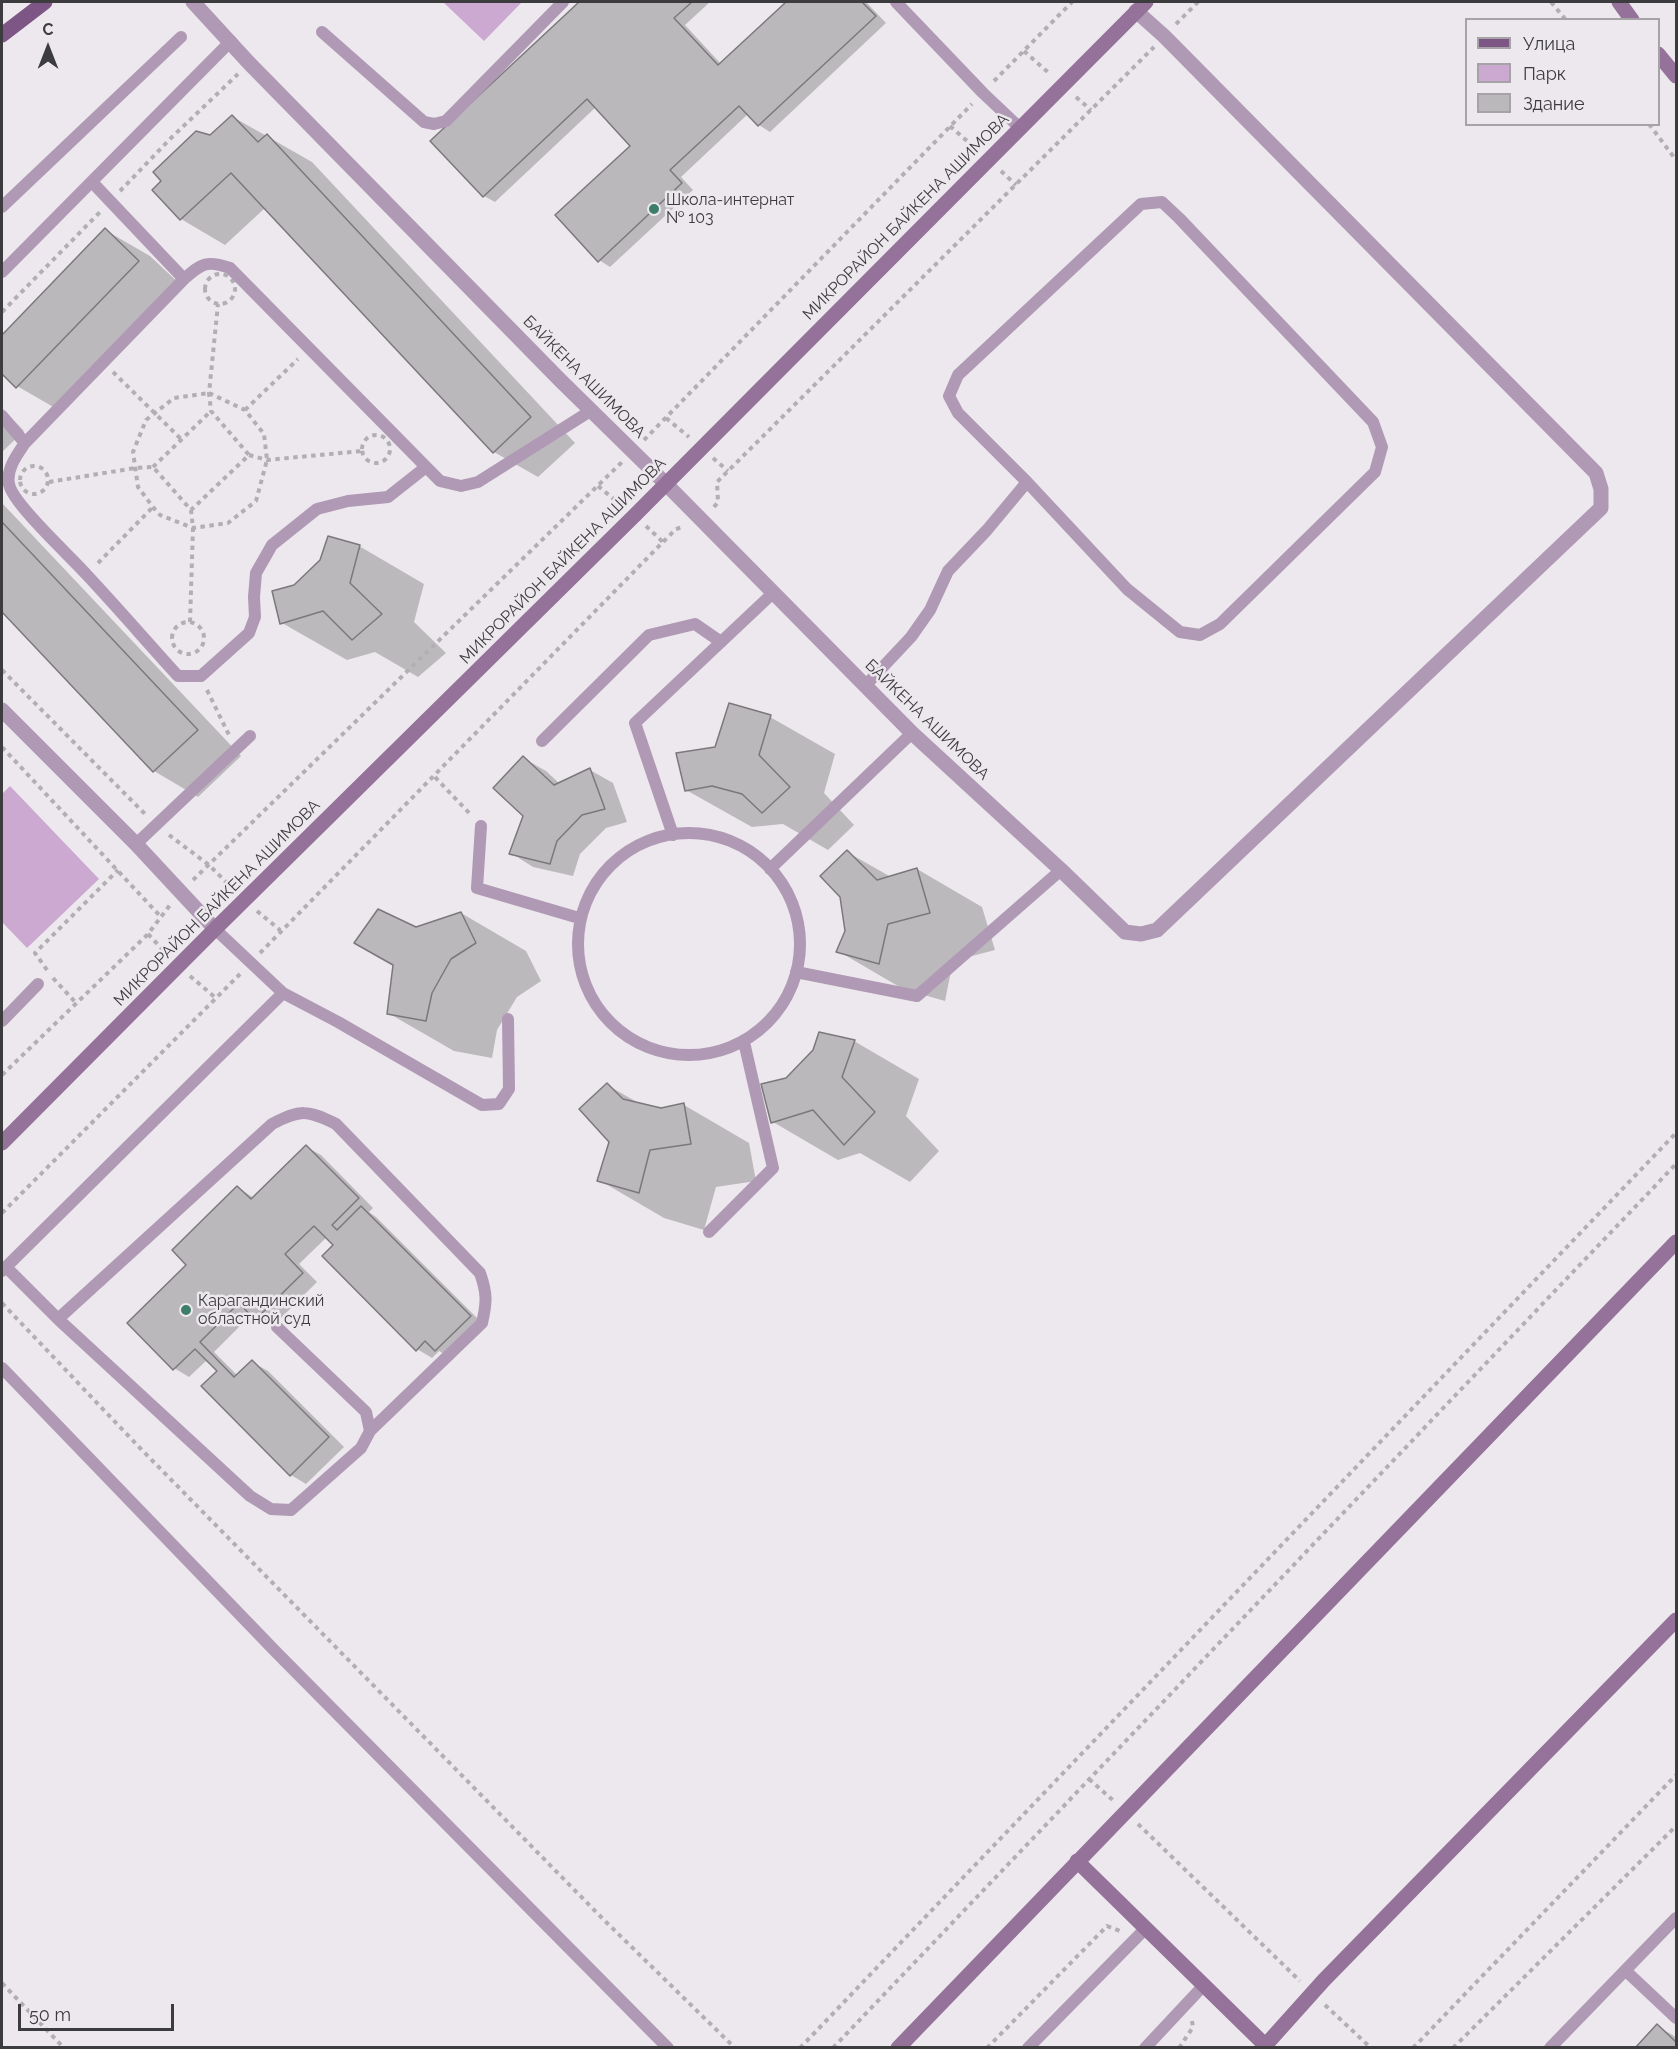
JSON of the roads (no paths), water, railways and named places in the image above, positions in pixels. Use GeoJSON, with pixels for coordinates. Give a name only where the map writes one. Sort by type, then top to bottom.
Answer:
{"type":"FeatureCollection","features":[{"type":"Feature","properties":{"kind":"main road"},"geometry":{"type":"LineString","coordinates":[[2,34],[45,2]]}},
{"type":"Feature","properties":{"kind":"main road"},"geometry":{"type":"LineString","coordinates":[[1619,2],[1631,18]]}},
{"type":"Feature","properties":{"kind":"main road","name":"МИКРОРАЙОН БАЙКЕНА АШИМОВА"},"geometry":{"type":"LineString","coordinates":[[2,1143],[215,928],[666,484],[1141,6]]}},
{"type":"Feature","properties":{"kind":"main road"},"geometry":{"type":"LineString","coordinates":[[1660,55],[1677,76]]}},
{"type":"Feature","properties":{"kind":"main road"},"geometry":{"type":"LineString","coordinates":[[898,2048],[1677,1242]]}},
{"type":"Feature","properties":{"kind":"main road"},"geometry":{"type":"LineString","coordinates":[[1077,1861],[1264,2046],[1312,1992],[1677,1620]]}},
{"type":"Feature","properties":{"kind":"street","name":"БАЙКЕНА АШИМОВА"},"geometry":{"type":"LineString","coordinates":[[193,2],[249,63],[560,380],[666,484],[912,734],[1061,870],[1125,932],[1141,934],[1157,930],[1601,508],[1601,489],[1596,473],[1164,36],[1141,6]]}},
{"type":"Feature","properties":{"kind":"street"},"geometry":{"type":"LineString","coordinates":[[2,710],[136,844],[215,928]]}},
{"type":"Feature","properties":{"kind":"lane"},"geometry":{"type":"LineString","coordinates":[[322,32],[424,122],[434,124],[446,121],[563,2]]}},
{"type":"Feature","properties":{"kind":"lane"},"geometry":{"type":"LineString","coordinates":[[896,2],[983,93],[1020,128]]}},
{"type":"Feature","properties":{"kind":"lane"},"geometry":{"type":"LineString","coordinates":[[2,207],[181,37]]}},
{"type":"Feature","properties":{"kind":"lane"},"geometry":{"type":"LineString","coordinates":[[2,272],[231,41]]}},
{"type":"Feature","properties":{"kind":"lane"},"geometry":{"type":"LineString","coordinates":[[92,182],[184,279]]}},
{"type":"Feature","properties":{"kind":"lane"},"geometry":{"type":"LineString","coordinates":[[1162,202],[1179,218],[1373,422],[1382,447],[1375,472],[1220,624],[1200,635],[1180,632],[1127,589],[1027,482],[958,413],[949,396],[958,375],[1141,204],[1162,202]]}},
{"type":"Feature","properties":{"kind":"lane"},"geometry":{"type":"LineString","coordinates":[[426,467],[388,497],[348,501],[317,509],[272,545],[256,573],[255,617],[249,633],[201,676],[178,676],[87,574],[16,500],[9,485],[14,459],[26,443],[184,279],[197,267],[212,262],[230,268],[440,481],[461,486],[478,482],[592,410]]}},
{"type":"Feature","properties":{"kind":"lane"},"geometry":{"type":"LineString","coordinates":[[2,416],[26,443]]}},
{"type":"Feature","properties":{"kind":"lane"},"geometry":{"type":"LineString","coordinates":[[865,686],[912,638],[930,610],[948,571],[987,530],[1027,482]]}},
{"type":"Feature","properties":{"kind":"lane"},"geometry":{"type":"LineString","coordinates":[[673,835],[635,723],[773,593]]}},
{"type":"Feature","properties":{"kind":"lane"},"geometry":{"type":"LineString","coordinates":[[542,741],[649,635],[695,624],[721,642]]}},
{"type":"Feature","properties":{"kind":"lane"},"geometry":{"type":"LineString","coordinates":[[770,869],[912,734]]}},
{"type":"Feature","properties":{"kind":"lane"},"geometry":{"type":"LineString","coordinates":[[136,844],[250,736]]}},
{"type":"Feature","properties":{"kind":"lane"},"geometry":{"type":"LineString","coordinates":[[481,826],[477,888],[579,918]]}},
{"type":"Feature","properties":{"kind":"lane"},"geometry":{"type":"LineString","coordinates":[[687,832],[723,837],[756,854],[770,869],[782,881],[797,915],[801,951],[792,987],[773,1019],[744,1042],[709,1054],[672,1055],[637,1044],[607,1021],[586,991],[577,955],[579,918],[594,885],[618,857],[650,839],[687,832]]}},
{"type":"Feature","properties":{"kind":"lane"},"geometry":{"type":"LineString","coordinates":[[796,972],[917,996],[1061,870]]}},
{"type":"Feature","properties":{"kind":"lane"},"geometry":{"type":"LineString","coordinates":[[215,928],[283,993],[482,1105],[499,1104],[509,1089],[508,1019]]}},
{"type":"Feature","properties":{"kind":"lane"},"geometry":{"type":"LineString","coordinates":[[2,1021],[38,984]]}},
{"type":"Feature","properties":{"kind":"lane"},"geometry":{"type":"LineString","coordinates":[[58,1319],[272,1124],[292,1113],[313,1113],[336,1124],[480,1273],[486,1292],[482,1323],[370,1431],[361,1448],[291,1510],[271,1509],[250,1496],[58,1319],[4,1269],[283,993]]}},
{"type":"Feature","properties":{"kind":"lane"},"geometry":{"type":"LineString","coordinates":[[709,1232],[773,1168],[744,1042]]}},
{"type":"Feature","properties":{"kind":"lane"},"geometry":{"type":"LineString","coordinates":[[277,1327],[366,1412],[370,1431]]}},
{"type":"Feature","properties":{"kind":"lane"},"geometry":{"type":"LineString","coordinates":[[2,1368],[268,1644],[668,2048]]}},
{"type":"Feature","properties":{"kind":"lane"},"geometry":{"type":"LineString","coordinates":[[1550,2048],[1677,1918]]}},
{"type":"Feature","properties":{"kind":"lane"},"geometry":{"type":"LineString","coordinates":[[1028,2048],[1146,1928]]}},
{"type":"Feature","properties":{"kind":"lane"},"geometry":{"type":"LineString","coordinates":[[1626,1971],[1677,2018]]}},
{"type":"Feature","properties":{"kind":"lane"},"geometry":{"type":"LineString","coordinates":[[1145,2048],[1204,1985]]}},
{"type":"Feature","properties":{"kind":"place","name":"Школа-интернат № 103"},"geometry":{"type":"Point","coordinates":[654,209]}},
{"type":"Feature","properties":{"kind":"place","name":"Карагандинский областной суд"},"geometry":{"type":"Point","coordinates":[186,1310]}}]}
